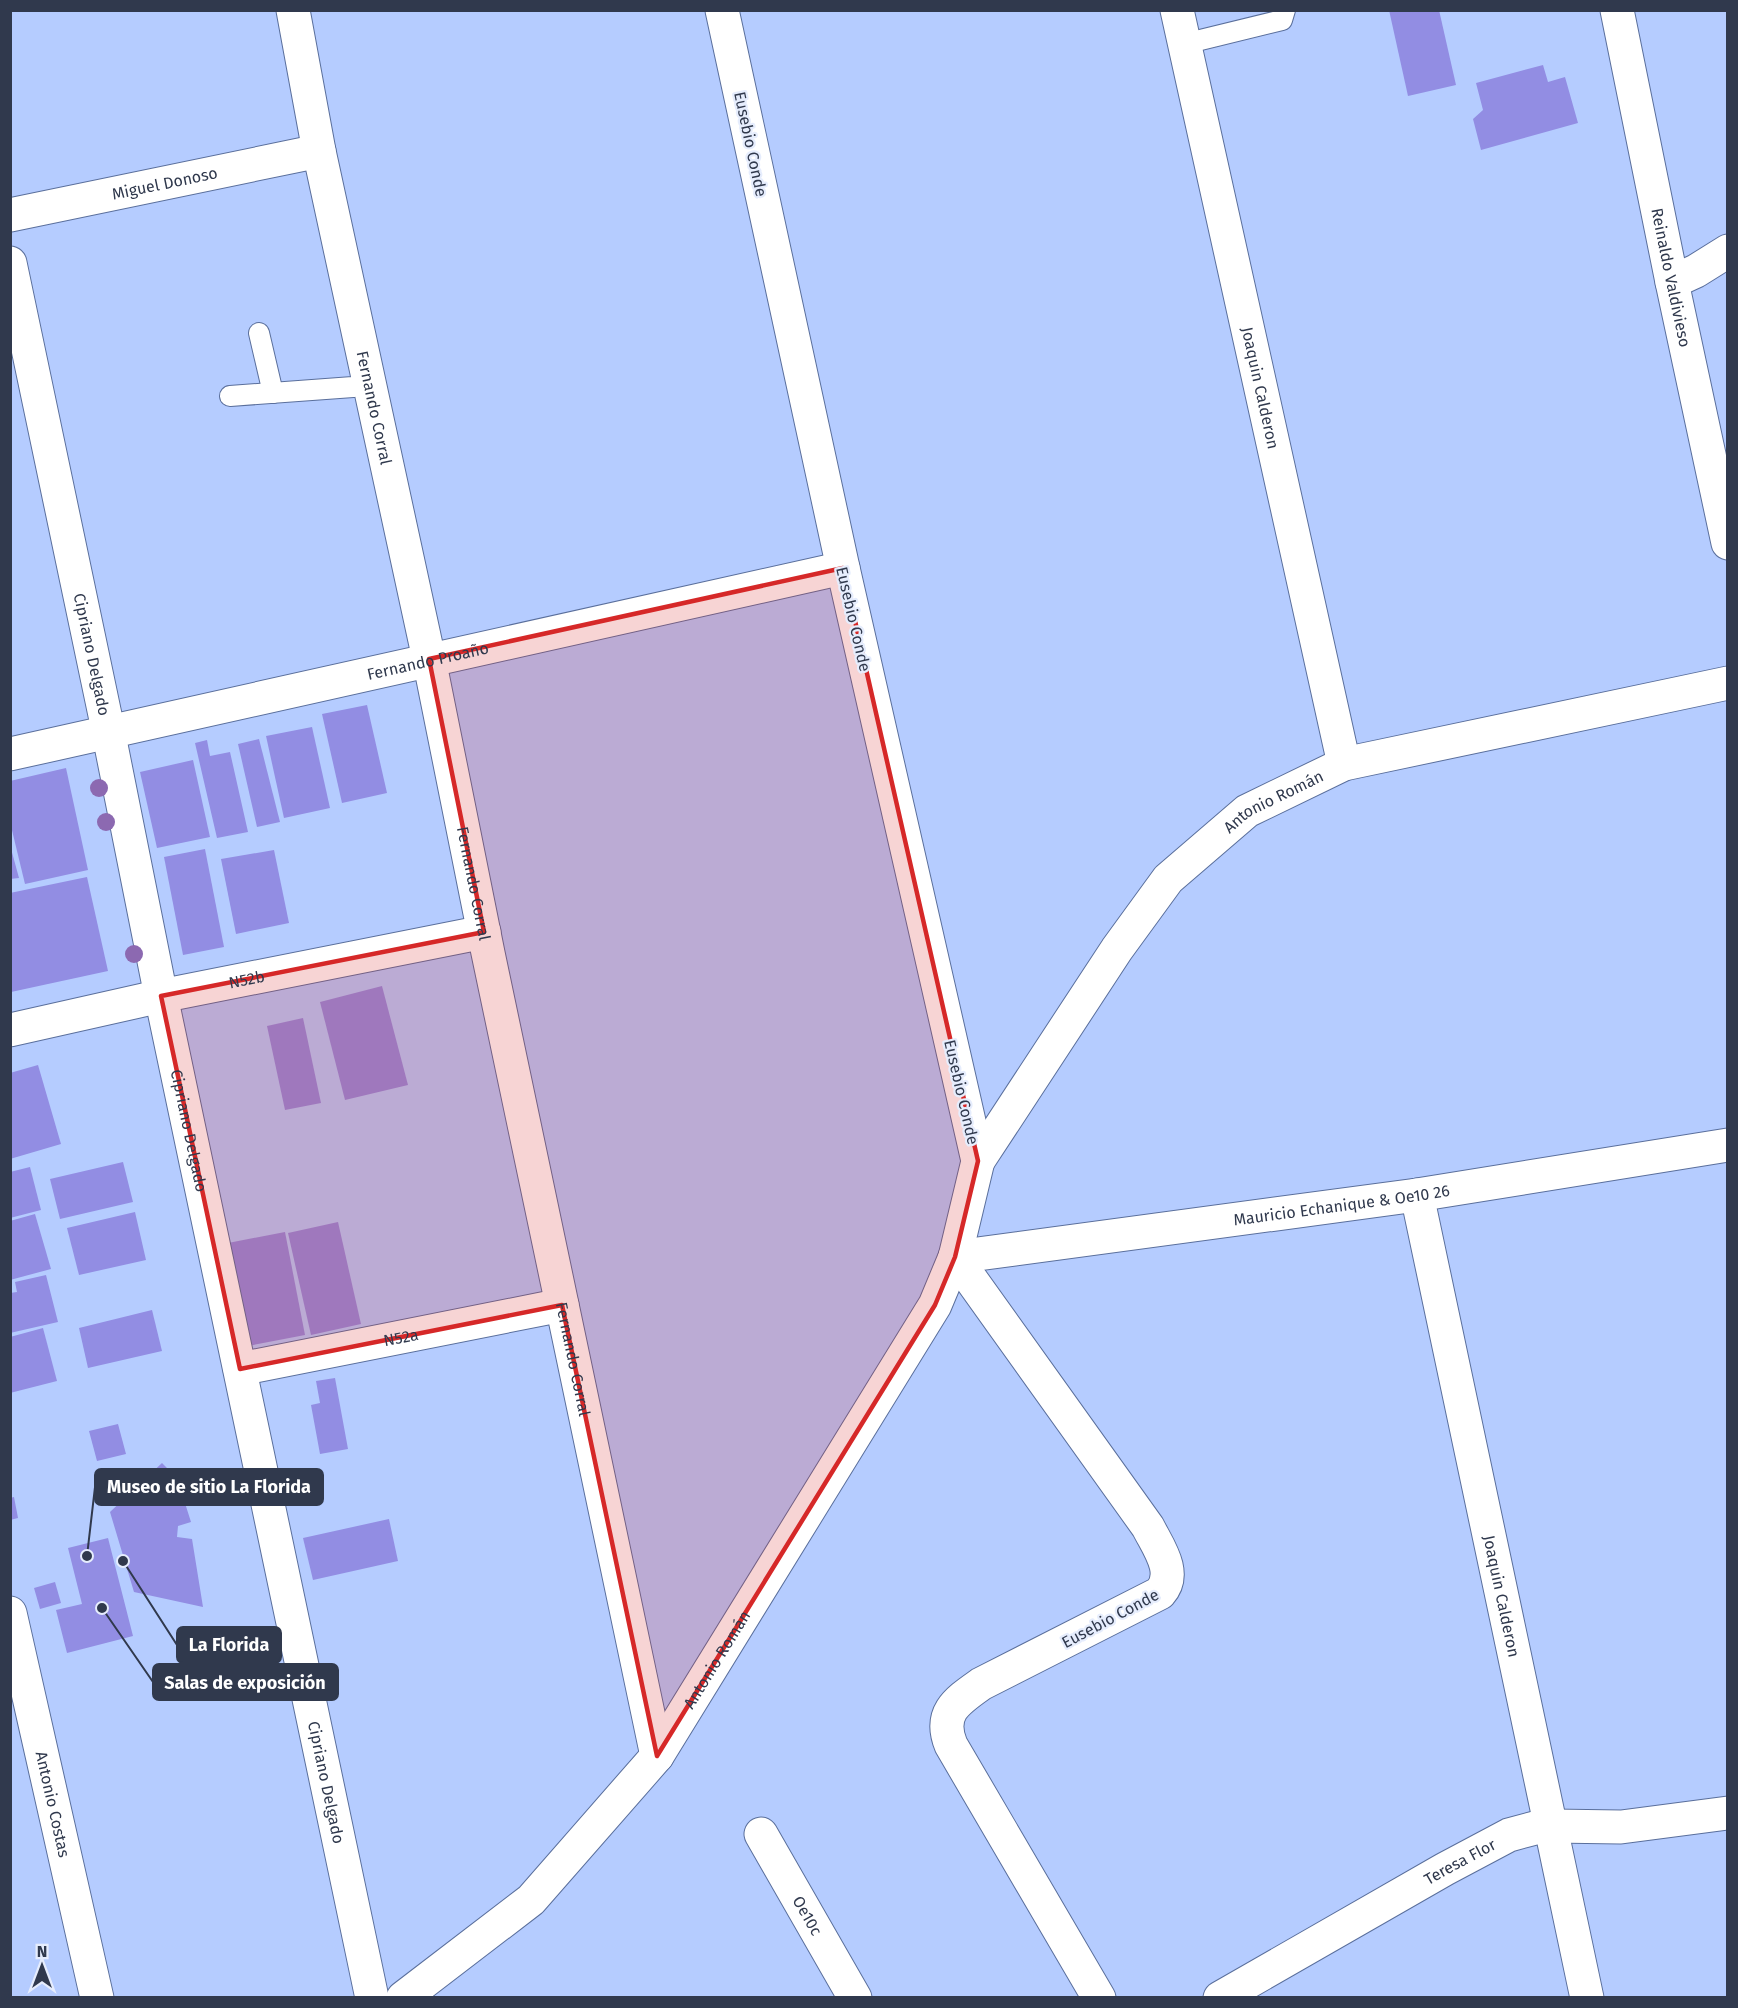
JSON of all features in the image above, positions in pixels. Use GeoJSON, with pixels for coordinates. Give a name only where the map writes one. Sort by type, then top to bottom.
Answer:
{"type":"FeatureCollection","features":[{"type":"Feature","properties":{"kind":"street","name":"Fernando Corral"},"geometry":{"type":"LineString","coordinates":[[292,10],[319,151],[429,659],[657,1756]]}},
{"type":"Feature","properties":{"kind":"street","name":"Eusebio Conde"},"geometry":{"type":"LineString","coordinates":[[722,10],[843,568],[978,1161],[955,1257],[1148,1527],[1166,1560],[1166,1587],[1160,1593],[981,1684],[960,1700],[948,1716],[947,1736],[951,1745],[1099,1998]]}},
{"type":"Feature","properties":{"kind":"street","name":"Joaquin Calderon"},"geometry":{"type":"LineString","coordinates":[[1177,10],[1344,764]]}},
{"type":"Feature","properties":{"kind":"street","name":"Reinaldo Valdivieso"},"geometry":{"type":"LineString","coordinates":[[1617,10],[1728,543]]}},
{"type":"Feature","properties":{"kind":"street","name":"Miguel Donoso"},"geometry":{"type":"LineString","coordinates":[[10,215],[319,151]]}},
{"type":"Feature","properties":{"kind":"street"},"geometry":{"type":"LineString","coordinates":[[1672,282],[1696,271],[1728,251]]}},
{"type":"Feature","properties":{"kind":"street","name":"Cipriano Delgado"},"geometry":{"type":"LineString","coordinates":[[10,263],[161,996],[372,1998]]}},
{"type":"Feature","properties":{"kind":"street","name":"Fernando Proaño"},"geometry":{"type":"LineString","coordinates":[[10,754],[843,568]]}},
{"type":"Feature","properties":{"kind":"street","name":"Antonio Román"},"geometry":{"type":"LineString","coordinates":[[978,1161],[1117,949],[1168,879],[1247,811],[1344,764],[1728,682]]}},
{"type":"Feature","properties":{"kind":"street","name":"N52b"},"geometry":{"type":"LineString","coordinates":[[10,1030],[161,996],[484,932]]}},
{"type":"Feature","properties":{"kind":"street","name":"Mauricio Echanique & Oe10 26"},"geometry":{"type":"LineString","coordinates":[[955,1257],[1417,1195],[1728,1145]]}},
{"type":"Feature","properties":{"kind":"street","name":"Joaquin Calderon"},"geometry":{"type":"LineString","coordinates":[[1417,1195],[1587,1998]]}},
{"type":"Feature","properties":{"kind":"street","name":"Antonio Román"},"geometry":{"type":"LineString","coordinates":[[403,1998],[531,1900],[657,1756],[935,1305],[955,1257]]}},
{"type":"Feature","properties":{"kind":"street","name":"N52a"},"geometry":{"type":"LineString","coordinates":[[240,1369],[562,1305]]}},
{"type":"Feature","properties":{"kind":"street","name":"Antonio Costas"},"geometry":{"type":"LineString","coordinates":[[10,1613],[97,1998]]}},
{"type":"Feature","properties":{"kind":"street","name":"Teresa Flor"},"geometry":{"type":"LineString","coordinates":[[1220,1998],[1445,1869],[1509,1835],[1552,1826],[1621,1827],[1728,1813]]}},
{"type":"Feature","properties":{"kind":"street","name":"Oe10c"},"geometry":{"type":"LineString","coordinates":[[761,1834],[855,1998]]}},
{"type":"Feature","properties":{"kind":"lane"},"geometry":{"type":"LineString","coordinates":[[1184,44],[1282,20],[1285,10]]}},
{"type":"Feature","properties":{"kind":"lane"},"geometry":{"type":"LineString","coordinates":[[259,333],[273,393]]}},
{"type":"Feature","properties":{"kind":"lane"},"geometry":{"type":"LineString","coordinates":[[230,396],[353,387],[369,383]]}},
{"type":"Feature","properties":{"kind":"highlighted area"},"geometry":{"type":"Polygon","coordinates":[[[843,568],[978,1161],[955,1257],[935,1305],[657,1756],[562,1305],[240,1369],[161,996],[484,932],[429,659],[843,568]]]}},
{"type":"Feature","properties":{"kind":"building"},"geometry":{"type":"Polygon","coordinates":[[[1389,10],[1439,10],[1456,85],[1408,96],[1389,10]]]}},
{"type":"Feature","properties":{"kind":"building"},"geometry":{"type":"Polygon","coordinates":[[[1543,65],[1548,82],[1565,77],[1578,123],[1481,150],[1473,119],[1483,110],[1476,83],[1543,65]]]}},
{"type":"Feature","properties":{"kind":"building"},"geometry":{"type":"Polygon","coordinates":[[[367,705],[387,793],[342,803],[322,714],[367,705]]]}},
{"type":"Feature","properties":{"kind":"building"},"geometry":{"type":"Polygon","coordinates":[[[312,727],[330,808],[284,818],[266,736],[312,727]]]}},
{"type":"Feature","properties":{"kind":"building"},"geometry":{"type":"Polygon","coordinates":[[[259,739],[280,822],[257,827],[238,744],[259,739]]]}},
{"type":"Feature","properties":{"kind":"building"},"geometry":{"type":"Polygon","coordinates":[[[207,740],[210,756],[230,752],[248,832],[217,838],[195,743],[207,740]]]}},
{"type":"Feature","properties":{"kind":"building"},"geometry":{"type":"Polygon","coordinates":[[[193,760],[210,837],[157,848],[140,772],[193,760]]]}},
{"type":"Feature","properties":{"kind":"building"},"geometry":{"type":"Polygon","coordinates":[[[66,768],[88,870],[25,884],[10,822],[10,781],[66,768]]]}},
{"type":"Feature","properties":{"kind":"building"},"geometry":{"type":"Polygon","coordinates":[[[10,845],[19,878],[10,879],[10,845]]]}},
{"type":"Feature","properties":{"kind":"building"},"geometry":{"type":"Polygon","coordinates":[[[205,849],[224,947],[183,955],[164,857],[205,849]]]}},
{"type":"Feature","properties":{"kind":"building"},"geometry":{"type":"Polygon","coordinates":[[[274,850],[289,923],[236,934],[221,859],[274,850]]]}},
{"type":"Feature","properties":{"kind":"building"},"geometry":{"type":"Polygon","coordinates":[[[87,877],[108,971],[11,992],[10,893],[87,877]]]}},
{"type":"Feature","properties":{"kind":"building"},"geometry":{"type":"Polygon","coordinates":[[[382,986],[408,1085],[345,1100],[320,1002],[382,986]]]}},
{"type":"Feature","properties":{"kind":"building"},"geometry":{"type":"Polygon","coordinates":[[[303,1018],[321,1103],[285,1110],[267,1026],[303,1018]]]}},
{"type":"Feature","properties":{"kind":"building"},"geometry":{"type":"Polygon","coordinates":[[[38,1065],[61,1144],[10,1159],[10,1073],[38,1065]]]}},
{"type":"Feature","properties":{"kind":"building"},"geometry":{"type":"Polygon","coordinates":[[[123,1162],[133,1202],[60,1219],[50,1179],[123,1162]]]}},
{"type":"Feature","properties":{"kind":"building"},"geometry":{"type":"Polygon","coordinates":[[[30,1167],[41,1210],[10,1218],[10,1172],[30,1167]]]}},
{"type":"Feature","properties":{"kind":"building"},"geometry":{"type":"Polygon","coordinates":[[[135,1212],[146,1260],[79,1275],[67,1228],[135,1212]]]}},
{"type":"Feature","properties":{"kind":"building"},"geometry":{"type":"Polygon","coordinates":[[[35,1214],[51,1269],[10,1280],[10,1221],[35,1214]]]}},
{"type":"Feature","properties":{"kind":"building"},"geometry":{"type":"Polygon","coordinates":[[[338,1222],[361,1324],[311,1335],[288,1233],[338,1222]]]}},
{"type":"Feature","properties":{"kind":"building"},"geometry":{"type":"Polygon","coordinates":[[[285,1232],[305,1335],[248,1346],[228,1243],[285,1232]]]}},
{"type":"Feature","properties":{"kind":"building"},"geometry":{"type":"Polygon","coordinates":[[[46,1275],[58,1322],[10,1333],[10,1293],[17,1292],[15,1282],[46,1275]]]}},
{"type":"Feature","properties":{"kind":"building"},"geometry":{"type":"Polygon","coordinates":[[[152,1310],[162,1351],[88,1368],[79,1328],[152,1310]]]}},
{"type":"Feature","properties":{"kind":"building"},"geometry":{"type":"Polygon","coordinates":[[[43,1328],[57,1381],[10,1393],[10,1337],[43,1328]]]}},
{"type":"Feature","properties":{"kind":"building"},"geometry":{"type":"Polygon","coordinates":[[[335,1378],[348,1449],[320,1454],[311,1405],[320,1403],[316,1381],[335,1378]]]}},
{"type":"Feature","properties":{"kind":"building"},"geometry":{"type":"Polygon","coordinates":[[[118,1424],[126,1454],[97,1461],[89,1431],[118,1424]]]}},
{"type":"Feature","properties":{"kind":"building"},"geometry":{"type":"Polygon","coordinates":[[[162,1463],[177,1478],[191,1522],[178,1526],[177,1537],[192,1539],[203,1607],[134,1592],[110,1512],[162,1463]]]}},
{"type":"Feature","properties":{"kind":"building"},"geometry":{"type":"Polygon","coordinates":[[[14,1497],[18,1518],[10,1520],[10,1498],[14,1497]]]}},
{"type":"Feature","properties":{"kind":"building"},"geometry":{"type":"Polygon","coordinates":[[[389,1519],[398,1561],[313,1580],[303,1538],[389,1519]]]}},
{"type":"Feature","properties":{"kind":"building"},"geometry":{"type":"Polygon","coordinates":[[[108,1538],[133,1636],[67,1653],[56,1610],[82,1604],[68,1548],[108,1538]]]}},
{"type":"Feature","properties":{"kind":"building"},"geometry":{"type":"Polygon","coordinates":[[[55,1582],[61,1603],[40,1609],[34,1588],[55,1582]]]}},
{"type":"Feature","properties":{"kind":"place","name":"Museo de sitio La Florida"},"geometry":{"type":"Point","coordinates":[87,1556]}},
{"type":"Feature","properties":{"kind":"place","name":"La Florida"},"geometry":{"type":"Point","coordinates":[123,1561]}},
{"type":"Feature","properties":{"kind":"place","name":"Salas de exposición"},"geometry":{"type":"Point","coordinates":[102,1608]}}]}
